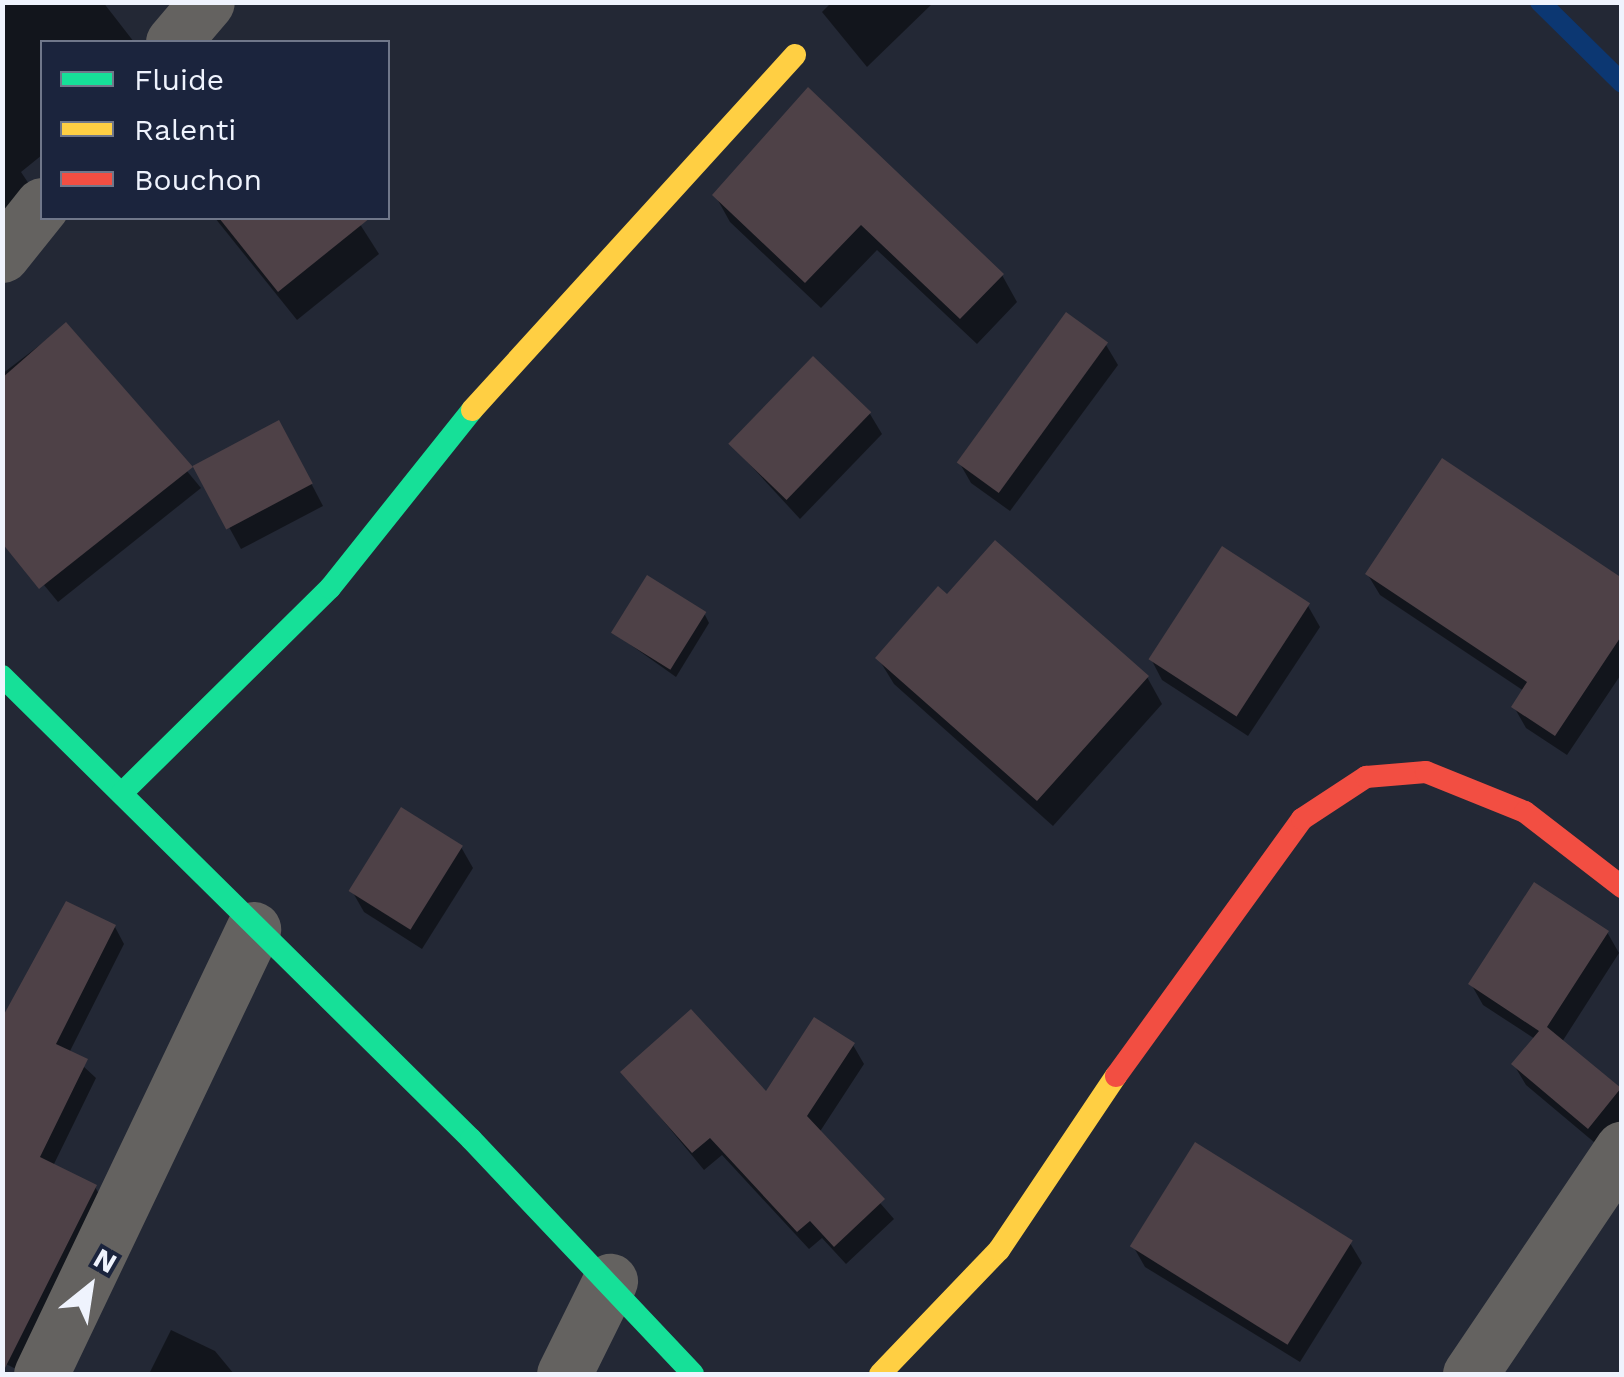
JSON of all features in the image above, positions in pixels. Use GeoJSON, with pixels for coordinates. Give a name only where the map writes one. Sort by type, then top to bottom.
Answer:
{"type":"FeatureCollection","features":[{"type":"Feature","properties":{"kind":"street"},"geometry":{"type":"LineString","coordinates":[[175,40],[207,2]]}},
{"type":"Feature","properties":{"kind":"street"},"geometry":{"type":"LineString","coordinates":[[122,793],[330,588],[504,368],[795,55]]}},
{"type":"Feature","properties":{"kind":"street"},"geometry":{"type":"LineString","coordinates":[[2,255],[40,208]]}},
{"type":"Feature","properties":{"kind":"street"},"geometry":{"type":"LineString","coordinates":[[2,676],[610,1281],[693,1374]]}},
{"type":"Feature","properties":{"kind":"street"},"geometry":{"type":"LineString","coordinates":[[880,1374],[999,1250],[1215,929],[1302,819],[1366,777],[1426,772],[1525,812],[1622,888]]}},
{"type":"Feature","properties":{"kind":"street"},"geometry":{"type":"LineString","coordinates":[[41,1374],[253,929]]}},
{"type":"Feature","properties":{"kind":"street"},"geometry":{"type":"LineString","coordinates":[[1470,1374],[1622,1149]]}},
{"type":"Feature","properties":{"kind":"street"},"geometry":{"type":"LineString","coordinates":[[564,1374],[610,1281]]}},
{"type":"Feature","properties":{"kind":"building"},"geometry":{"type":"Polygon","coordinates":[[[808,87],[1004,274],[960,319],[861,225],[805,283],[712,195],[808,87]]]}},
{"type":"Feature","properties":{"kind":"building"},"geometry":{"type":"Polygon","coordinates":[[[221,220],[368,220],[278,292],[221,220]]]}},
{"type":"Feature","properties":{"kind":"building"},"geometry":{"type":"Polygon","coordinates":[[[1066,312],[1108,343],[999,493],[957,462],[1066,312]]]}},
{"type":"Feature","properties":{"kind":"building"},"geometry":{"type":"Polygon","coordinates":[[[66,322],[193,467],[39,589],[2,543],[2,378],[66,322]]]}},
{"type":"Feature","properties":{"kind":"building"},"geometry":{"type":"Polygon","coordinates":[[[813,356],[871,412],[787,500],[728,444],[813,356]]]}},
{"type":"Feature","properties":{"kind":"building"},"geometry":{"type":"Polygon","coordinates":[[[279,420],[313,484],[226,530],[192,466],[279,420]]]}},
{"type":"Feature","properties":{"kind":"building"},"geometry":{"type":"Polygon","coordinates":[[[1442,458],[1622,578],[1622,635],[1555,736],[1511,707],[1527,682],[1365,574],[1442,458]]]}},
{"type":"Feature","properties":{"kind":"building"},"geometry":{"type":"Polygon","coordinates":[[[995,540],[1149,676],[1037,801],[875,658],[938,586],[947,594],[995,540]]]}},
{"type":"Feature","properties":{"kind":"building"},"geometry":{"type":"Polygon","coordinates":[[[1222,546],[1310,603],[1237,716],[1148,659],[1222,546]]]}},
{"type":"Feature","properties":{"kind":"building"},"geometry":{"type":"Polygon","coordinates":[[[647,575],[706,612],[670,670],[611,633],[647,575]]]}},
{"type":"Feature","properties":{"kind":"building"},"geometry":{"type":"Polygon","coordinates":[[[401,807],[463,846],[410,930],[349,891],[401,807]]]}},
{"type":"Feature","properties":{"kind":"building"},"geometry":{"type":"Polygon","coordinates":[[[1534,882],[1609,931],[1547,1027],[1621,1088],[1588,1129],[1511,1064],[1539,1031],[1468,984],[1534,882]]]}},
{"type":"Feature","properties":{"kind":"building"},"geometry":{"type":"Polygon","coordinates":[[[66,901],[116,925],[56,1044],[88,1059],[40,1157],[97,1185],[2,1374],[2,1018],[66,901]]]}},
{"type":"Feature","properties":{"kind":"building"},"geometry":{"type":"Polygon","coordinates":[[[691,1009],[766,1091],[814,1017],[855,1043],[807,1116],[885,1199],[834,1247],[810,1221],[797,1232],[710,1138],[692,1153],[620,1072],[691,1009]]]}},
{"type":"Feature","properties":{"kind":"building"},"geometry":{"type":"Polygon","coordinates":[[[1195,1142],[1353,1241],[1288,1345],[1130,1246],[1195,1142]]]}},
{"type":"Feature","properties":{"kind":"waterway"},"geometry":{"type":"LineString","coordinates":[[1540,2],[1622,83]]}},
{"type":"Feature","properties":{"kind":"traffic: fast"},"geometry":{"type":"LineString","coordinates":[[122,793],[330,588],[472,410]]}},
{"type":"Feature","properties":{"kind":"traffic: fast"},"geometry":{"type":"LineString","coordinates":[[2,676],[471,1139],[693,1374]]}},
{"type":"Feature","properties":{"kind":"traffic: slow"},"geometry":{"type":"LineString","coordinates":[[472,410],[795,55]]}},
{"type":"Feature","properties":{"kind":"traffic: slow"},"geometry":{"type":"LineString","coordinates":[[880,1374],[999,1250],[1116,1076]]}},
{"type":"Feature","properties":{"kind":"traffic: jam"},"geometry":{"type":"LineString","coordinates":[[1116,1076],[1302,819],[1366,777],[1426,772],[1525,812],[1622,887]]}}]}
